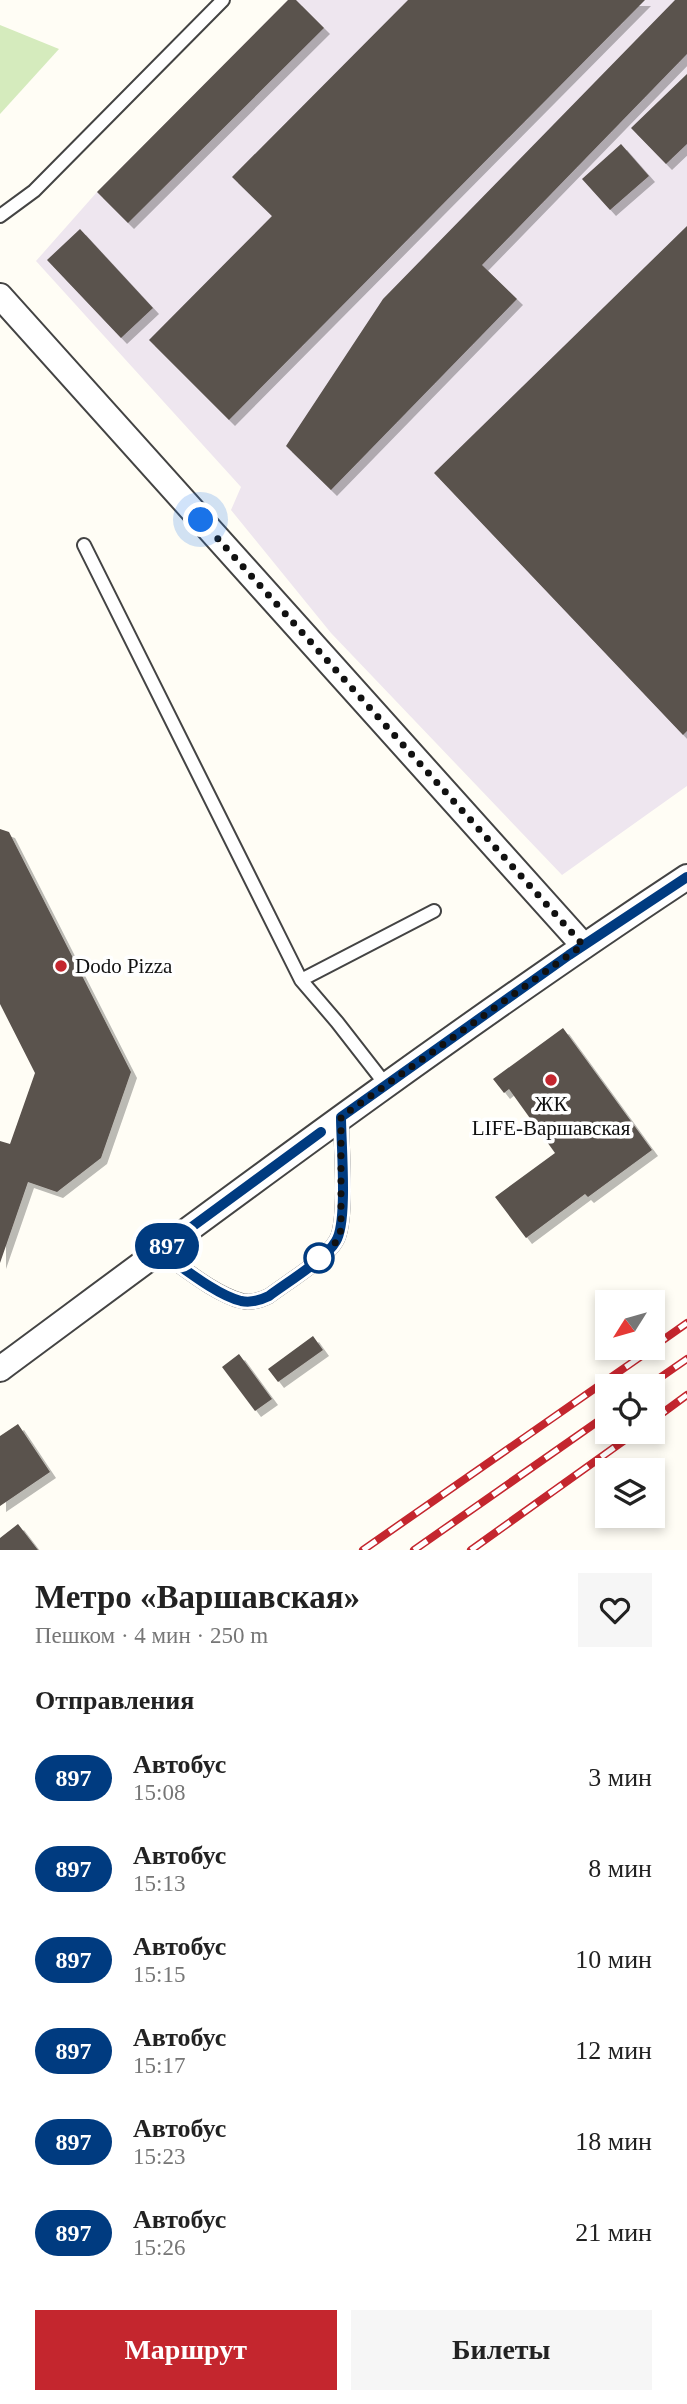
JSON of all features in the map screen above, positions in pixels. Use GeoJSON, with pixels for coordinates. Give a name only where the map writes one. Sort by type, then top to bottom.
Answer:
{"type":"FeatureCollection","features":[{"type":"Feature","properties":{"kind":"street"},"geometry":{"type":"LineString","coordinates":[[0,296],[583,945]]}},
{"type":"Feature","properties":{"kind":"street"},"geometry":{"type":"LineString","coordinates":[[0,1369],[341,1117],[583,945],[687,877]]}},
{"type":"Feature","properties":{"kind":"lane"},"geometry":{"type":"LineString","coordinates":[[0,216],[34,191],[223,0]]}},
{"type":"Feature","properties":{"kind":"lane"},"geometry":{"type":"LineString","coordinates":[[84,545],[301,980],[386,1085]]}},
{"type":"Feature","properties":{"kind":"lane"},"geometry":{"type":"LineString","coordinates":[[301,980],[434,911]]}},
{"type":"Feature","properties":{"kind":"lane"},"geometry":{"type":"LineString","coordinates":[[159,1251],[209,1285],[242,1301],[259,1301],[269,1296],[326,1253],[336,1242],[342,1220],[341,1117]]}},
{"type":"Feature","properties":{"kind":"shaded area"},"geometry":{"type":"Polygon","coordinates":[[[288,0],[687,0],[687,786],[562,875],[331,633],[231,510],[241,487],[36,261],[97,192],[288,0]]]}},
{"type":"Feature","properties":{"kind":"green space"},"geometry":{"type":"Polygon","coordinates":[[[0,25],[59,49],[0,114],[0,25]]]}},
{"type":"Feature","properties":{"kind":"building"},"geometry":{"type":"Polygon","coordinates":[[[288,0],[296,0],[324,28],[128,223],[97,192],[288,0]]]}},
{"type":"Feature","properties":{"kind":"building"},"geometry":{"type":"Polygon","coordinates":[[[408,0],[645,0],[229,420],[149,340],[272,216],[232,177],[408,0]]]}},
{"type":"Feature","properties":{"kind":"building"},"geometry":{"type":"Polygon","coordinates":[[[675,0],[687,0],[687,54],[482,265],[517,299],[331,490],[286,446],[383,299],[675,0]]]}},
{"type":"Feature","properties":{"kind":"building"},"geometry":{"type":"Polygon","coordinates":[[[687,74],[687,144],[666,164],[631,128],[687,74]]]}},
{"type":"Feature","properties":{"kind":"building"},"geometry":{"type":"Polygon","coordinates":[[[621,144],[649,176],[610,210],[582,179],[621,144]]]}},
{"type":"Feature","properties":{"kind":"building"},"geometry":{"type":"Polygon","coordinates":[[[687,226],[687,731],[683,735],[434,473],[687,226]]]}},
{"type":"Feature","properties":{"kind":"building"},"geometry":{"type":"Polygon","coordinates":[[[80,229],[153,308],[121,338],[47,260],[80,229]]]}},
{"type":"Feature","properties":{"kind":"building"},"geometry":{"type":"Polygon","coordinates":[[[0,829],[9,832],[131,1072],[101,1158],[57,1192],[28,1182],[0,1263],[0,1141],[10,1144],[35,1073],[0,1004],[0,829]]]}},
{"type":"Feature","properties":{"kind":"building"},"geometry":{"type":"Polygon","coordinates":[[[563,1028],[652,1150],[588,1197],[585,1194],[526,1238],[495,1197],[555,1153],[509,1089],[504,1093],[493,1079],[563,1028]]]}},
{"type":"Feature","properties":{"kind":"building"},"geometry":{"type":"Polygon","coordinates":[[[313,1336],[323,1350],[278,1382],[268,1369],[313,1336]]]}},
{"type":"Feature","properties":{"kind":"building"},"geometry":{"type":"Polygon","coordinates":[[[239,1354],[272,1399],[255,1411],[222,1367],[239,1354]]]}},
{"type":"Feature","properties":{"kind":"building"},"geometry":{"type":"Polygon","coordinates":[[[18,1424],[50,1472],[0,1506],[0,1436],[18,1424]]]}},
{"type":"Feature","properties":{"kind":"building"},"geometry":{"type":"Polygon","coordinates":[[[18,1524],[38,1550],[0,1550],[0,1538],[18,1524]]]}},
{"type":"Feature","properties":{"kind":"railway"},"geometry":{"type":"LineString","coordinates":[[665,1339],[687,1323]]}},
{"type":"Feature","properties":{"kind":"railway"},"geometry":{"type":"LineString","coordinates":[[665,1374],[687,1359]]}},
{"type":"Feature","properties":{"kind":"railway"},"geometry":{"type":"LineString","coordinates":[[363,1550],[636,1360]]}},
{"type":"Feature","properties":{"kind":"railway"},"geometry":{"type":"LineString","coordinates":[[665,1411],[687,1395]]}},
{"type":"Feature","properties":{"kind":"railway"},"geometry":{"type":"LineString","coordinates":[[414,1550],[595,1423]]}},
{"type":"Feature","properties":{"kind":"railway"},"geometry":{"type":"LineString","coordinates":[[471,1550],[619,1444]]}},
{"type":"Feature","properties":{"kind":"bus line","name":"897"},"geometry":{"type":"LineString","coordinates":[[321,1132],[159,1251],[209,1285],[242,1301],[259,1301],[269,1296],[326,1253],[336,1242],[341,1230],[341,1117],[569,955],[687,877]]}},
{"type":"Feature","properties":{"kind":"place","name":"Dodo Pizza"},"geometry":{"type":"Point","coordinates":[61,966]}},
{"type":"Feature","properties":{"kind":"place","name":"ЖК LIFE-Варшавская"},"geometry":{"type":"Point","coordinates":[551,1080]}},
{"type":"Feature","properties":{"kind":"route"},"geometry":{"type":"LineString","coordinates":[[201,520],[583,945],[341,1117],[341,1230],[336,1242],[319,1258]]}}]}
